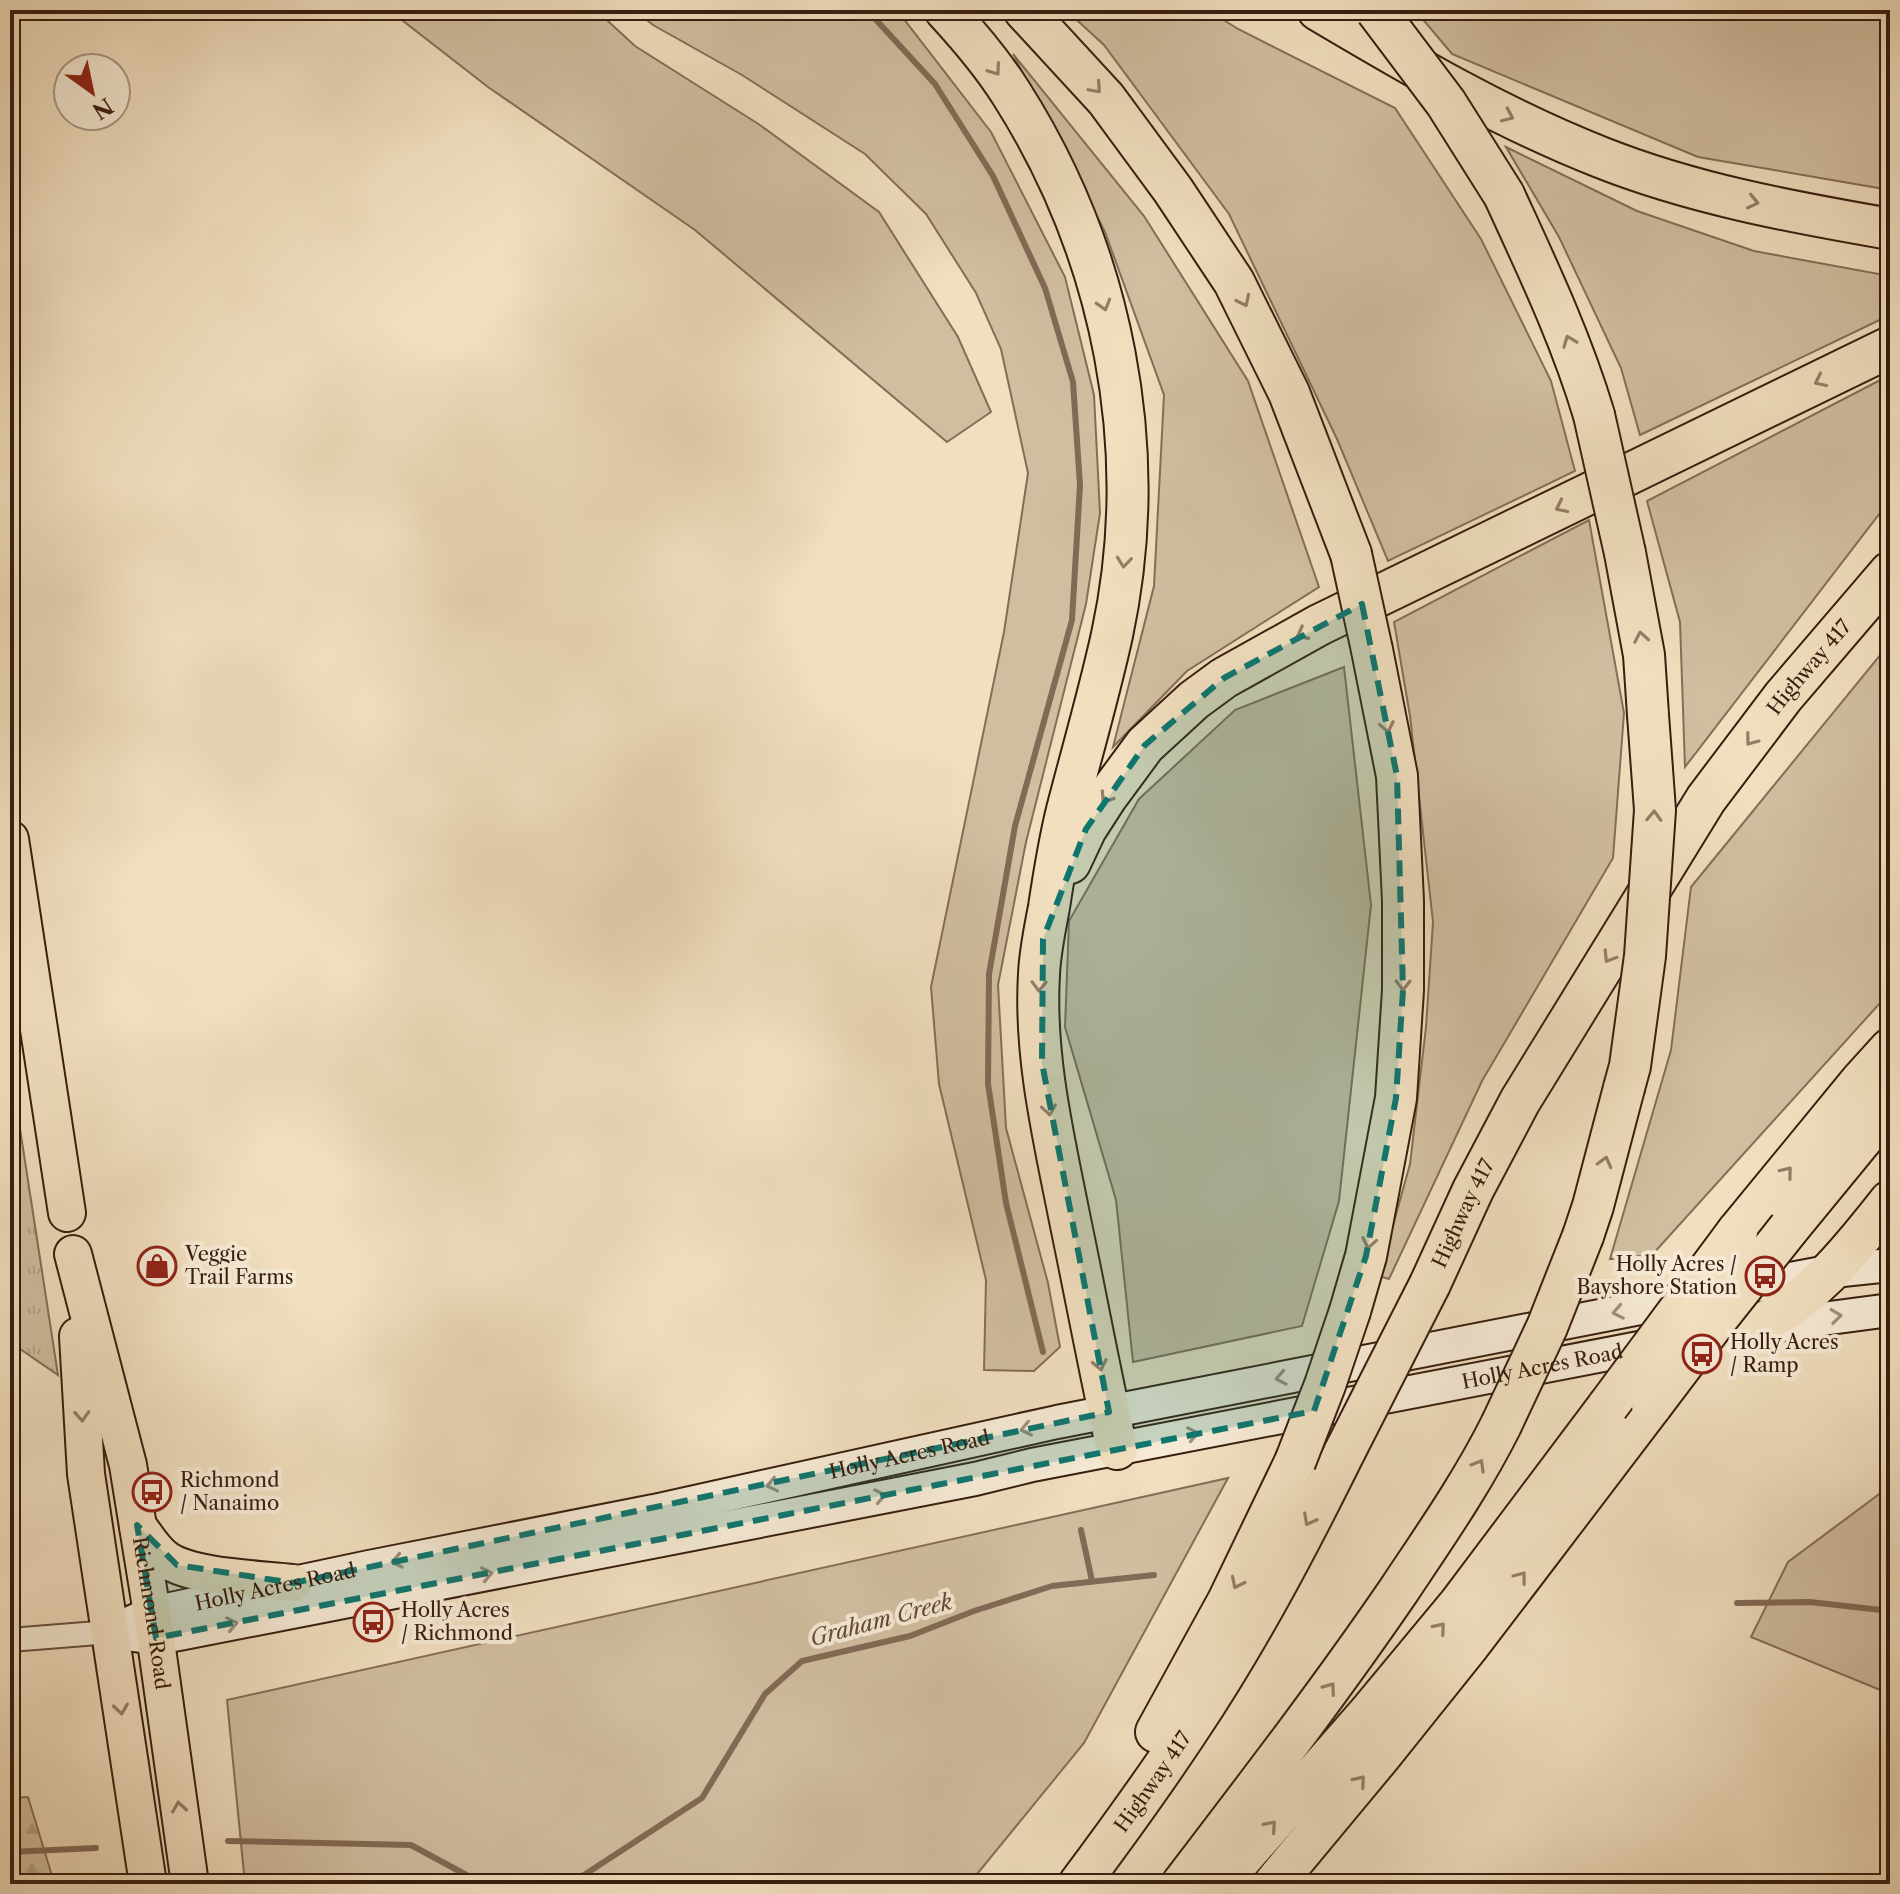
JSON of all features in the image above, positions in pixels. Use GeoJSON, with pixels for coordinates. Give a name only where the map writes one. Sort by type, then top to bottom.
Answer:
{"type":"FeatureCollection","features":[{"type":"Feature","properties":{"kind":"highway"},"geometry":{"type":"LineString","coordinates":[[945,10],[1010,92],[1050,163],[1096,276],[1108,316],[1123,404],[1128,501],[1120,596],[1100,692],[1067,810],[1039,972],[1039,1033],[1051,1125],[1113,1431]]}},
{"type":"Feature","properties":{"kind":"highway"},"geometry":{"type":"LineString","coordinates":[[1024,10],[1106,99],[1173,190],[1234,282],[1289,393],[1351,554],[1397,776],[1403,901],[1403,990],[1396,1098],[1366,1256],[1325,1385],[1295,1462],[1228,1601],[1165,1719],[1063,1884]]}},
{"type":"Feature","properties":{"kind":"highway"},"geometry":{"type":"LineString","coordinates":[[1318,10],[1484,105],[1600,157],[1703,191],[1890,229]]}},
{"type":"Feature","properties":{"kind":"highway"},"geometry":{"type":"LineString","coordinates":[[1182,1884],[1353,1656],[1455,1506],[1501,1425],[1547,1327],[1593,1206],[1630,1066],[1645,956],[1655,810],[1644,655],[1594,415],[1555,306],[1504,195],[1446,103],[1376,10]]}},
{"type":"Feature","properties":{"kind":"highway"},"geometry":{"type":"LineString","coordinates":[[1043,939],[1072,857],[1106,798],[1145,745],[1194,700],[1224,678],[1319,625],[1890,347]]}},
{"type":"Feature","properties":{"kind":"highway","name":"Highway 417"},"geometry":{"type":"LineString","coordinates":[[1079,1884],[1191,1726],[1253,1624],[1326,1489],[1520,1101],[1706,799],[1783,697],[1890,572]]}},
{"type":"Feature","properties":{"kind":"highway"},"geometry":{"type":"LineString","coordinates":[[1219,1884],[1368,1714],[1460,1603],[1737,1232],[1890,1049]]}},
{"type":"Feature","properties":{"kind":"highway"},"geometry":{"type":"LineString","coordinates":[[1274,1884],[1470,1644],[1720,1315],[1890,1105]]}},
{"type":"Feature","properties":{"kind":"highway"},"geometry":{"type":"LineString","coordinates":[[1754,1328],[1799,1301],[1833,1271],[1890,1201]]}},
{"type":"Feature","properties":{"kind":"main road","name":"Richmond Road"},"geometry":{"type":"LineString","coordinates":[[10,839],[73,1254],[86,1474],[148,1884]]}},
{"type":"Feature","properties":{"kind":"main road","name":"Richmond Road"},"geometry":{"type":"LineString","coordinates":[[73,1254],[128,1465],[190,1884]]}},
{"type":"Feature","properties":{"kind":"main road","name":"Holly Acres Road"},"geometry":{"type":"LineString","coordinates":[[110,1632],[154,1626],[1113,1431],[1619,1311],[1833,1271],[1890,1265]]}},
{"type":"Feature","properties":{"kind":"main road","name":"Holly Acres Road"},"geometry":{"type":"LineString","coordinates":[[154,1626],[293,1583],[654,1511],[911,1453],[1113,1431],[1754,1328],[1890,1310]]}},
{"type":"Feature","properties":{"kind":"main road"},"geometry":{"type":"LineString","coordinates":[[137,1525],[157,1551],[177,1565],[210,1574],[293,1583]]}},
{"type":"Feature","properties":{"kind":"street"},"geometry":{"type":"LineString","coordinates":[[10,1640],[110,1632]]}},
{"type":"Feature","properties":{"kind":"highlighted area"},"geometry":{"type":"Polygon","coordinates":[[[1362,604],[1397,776],[1403,990],[1396,1098],[1366,1256],[1314,1411],[156,1638],[137,1525],[177,1565],[293,1583],[1109,1412],[1042,1063],[1043,939],[1086,829],[1145,745],[1224,678],[1362,604]]]}},
{"type":"Feature","properties":{"kind":"green space"},"geometry":{"type":"Polygon","coordinates":[[[389,10],[596,10],[635,46],[760,125],[879,212],[958,337],[991,412],[947,442],[695,230],[488,87],[389,10]]]}},
{"type":"Feature","properties":{"kind":"green space"},"geometry":{"type":"Polygon","coordinates":[[[634,10],[895,10],[991,132],[1065,277],[1094,395],[1100,513],[1086,604],[1026,842],[998,985],[1006,1128],[1048,1283],[1060,1347],[1034,1371],[984,1370],[986,1280],[939,1084],[931,987],[1004,632],[1028,473],[1001,349],[976,293],[926,214],[865,154],[742,75],[653,25],[634,10]]]}},
{"type":"Feature","properties":{"kind":"green space"},"geometry":{"type":"Polygon","coordinates":[[[1066,10],[1208,10],[1238,29],[1395,108],[1481,239],[1551,381],[1575,471],[1388,561],[1337,439],[1229,214],[1104,45],[1066,10]]]}},
{"type":"Feature","properties":{"kind":"green space"},"geometry":{"type":"Polygon","coordinates":[[[1415,10],[1890,10],[1890,190],[1698,157],[1452,54],[1415,10]]]}},
{"type":"Feature","properties":{"kind":"green space"},"geometry":{"type":"Polygon","coordinates":[[[1013,54],[1144,216],[1248,381],[1319,587],[1187,671],[1113,747],[1154,586],[1164,395],[1105,232],[1013,54]]]}},
{"type":"Feature","properties":{"kind":"green space"},"geometry":{"type":"Polygon","coordinates":[[[1506,147],[1637,211],[1754,251],[1890,276],[1890,315],[1640,435],[1621,368],[1559,237],[1506,147]]]}},
{"type":"Feature","properties":{"kind":"green space"},"geometry":{"type":"Polygon","coordinates":[[[1890,375],[1890,500],[1685,767],[1680,622],[1647,501],[1890,375]]]}},
{"type":"Feature","properties":{"kind":"green space"},"geometry":{"type":"Polygon","coordinates":[[[1589,520],[1624,713],[1613,858],[1482,1081],[1389,1279],[1379,1276],[1410,1164],[1426,1027],[1433,922],[1410,716],[1394,622],[1589,520]]]}},
{"type":"Feature","properties":{"kind":"green space"},"geometry":{"type":"Polygon","coordinates":[[[1890,643],[1890,992],[1652,1255],[1610,1259],[1671,1050],[1691,887],[1890,643]]]}},
{"type":"Feature","properties":{"kind":"green space"},"geometry":{"type":"Polygon","coordinates":[[[1344,667],[1371,905],[1339,1201],[1302,1326],[1133,1362],[1116,1200],[1065,1027],[1069,921],[1139,799],[1235,710],[1344,667]]]}},
{"type":"Feature","properties":{"kind":"green space"},"geometry":{"type":"Polygon","coordinates":[[[10,1064],[58,1375],[10,1342],[10,1064]]]}},
{"type":"Feature","properties":{"kind":"green space"},"geometry":{"type":"Polygon","coordinates":[[[1228,1478],[1084,1743],[969,1884],[245,1884],[227,1700],[1228,1478]]]}},
{"type":"Feature","properties":{"kind":"green space"},"geometry":{"type":"Polygon","coordinates":[[[1890,1486],[1890,1694],[1751,1637],[1788,1562],[1890,1486]]]}},
{"type":"Feature","properties":{"kind":"green space"},"geometry":{"type":"Polygon","coordinates":[[[28,1797],[53,1879],[38,1884],[10,1884],[10,1798],[28,1797]]]}},
{"type":"Feature","properties":{"kind":"waterway"},"geometry":{"type":"LineString","coordinates":[[867,10],[935,84],[993,176],[1045,288],[1073,382],[1080,485],[1072,620],[1015,826],[989,974],[988,1084],[1006,1203],[1043,1352]]}},
{"type":"Feature","properties":{"kind":"waterway"},"geometry":{"type":"LineString","coordinates":[[1081,1530],[1092,1581]]}},
{"type":"Feature","properties":{"kind":"waterway","name":"Graham Creek"},"geometry":{"type":"LineString","coordinates":[[565,1884],[584,1875],[702,1798],[765,1694],[802,1661],[910,1636],[1052,1586],[1154,1575]]}},
{"type":"Feature","properties":{"kind":"waterway","name":"Graham Creek"},"geometry":{"type":"LineString","coordinates":[[1737,1603],[1810,1602],[1890,1611]]}},
{"type":"Feature","properties":{"kind":"waterway","name":"Graham Creek"},"geometry":{"type":"LineString","coordinates":[[228,1841],[411,1845],[483,1884]]}},
{"type":"Feature","properties":{"kind":"waterway","name":"Graham Creek"},"geometry":{"type":"LineString","coordinates":[[10,1852],[96,1848]]}},
{"type":"Feature","properties":{"kind":"place","name":"Veggie Trail Farms"},"geometry":{"type":"Point","coordinates":[157,1266]}},
{"type":"Feature","properties":{"kind":"place","name":"Holly Acres / Bayshore Station"},"geometry":{"type":"Point","coordinates":[1765,1276]}},
{"type":"Feature","properties":{"kind":"place","name":"Holly Acres / Ramp"},"geometry":{"type":"Point","coordinates":[1702,1354]}},
{"type":"Feature","properties":{"kind":"place","name":"Richmond / Nanaimo"},"geometry":{"type":"Point","coordinates":[152,1492]}},
{"type":"Feature","properties":{"kind":"place","name":"Holly Acres / Richmond"},"geometry":{"type":"Point","coordinates":[373,1622]}}]}
